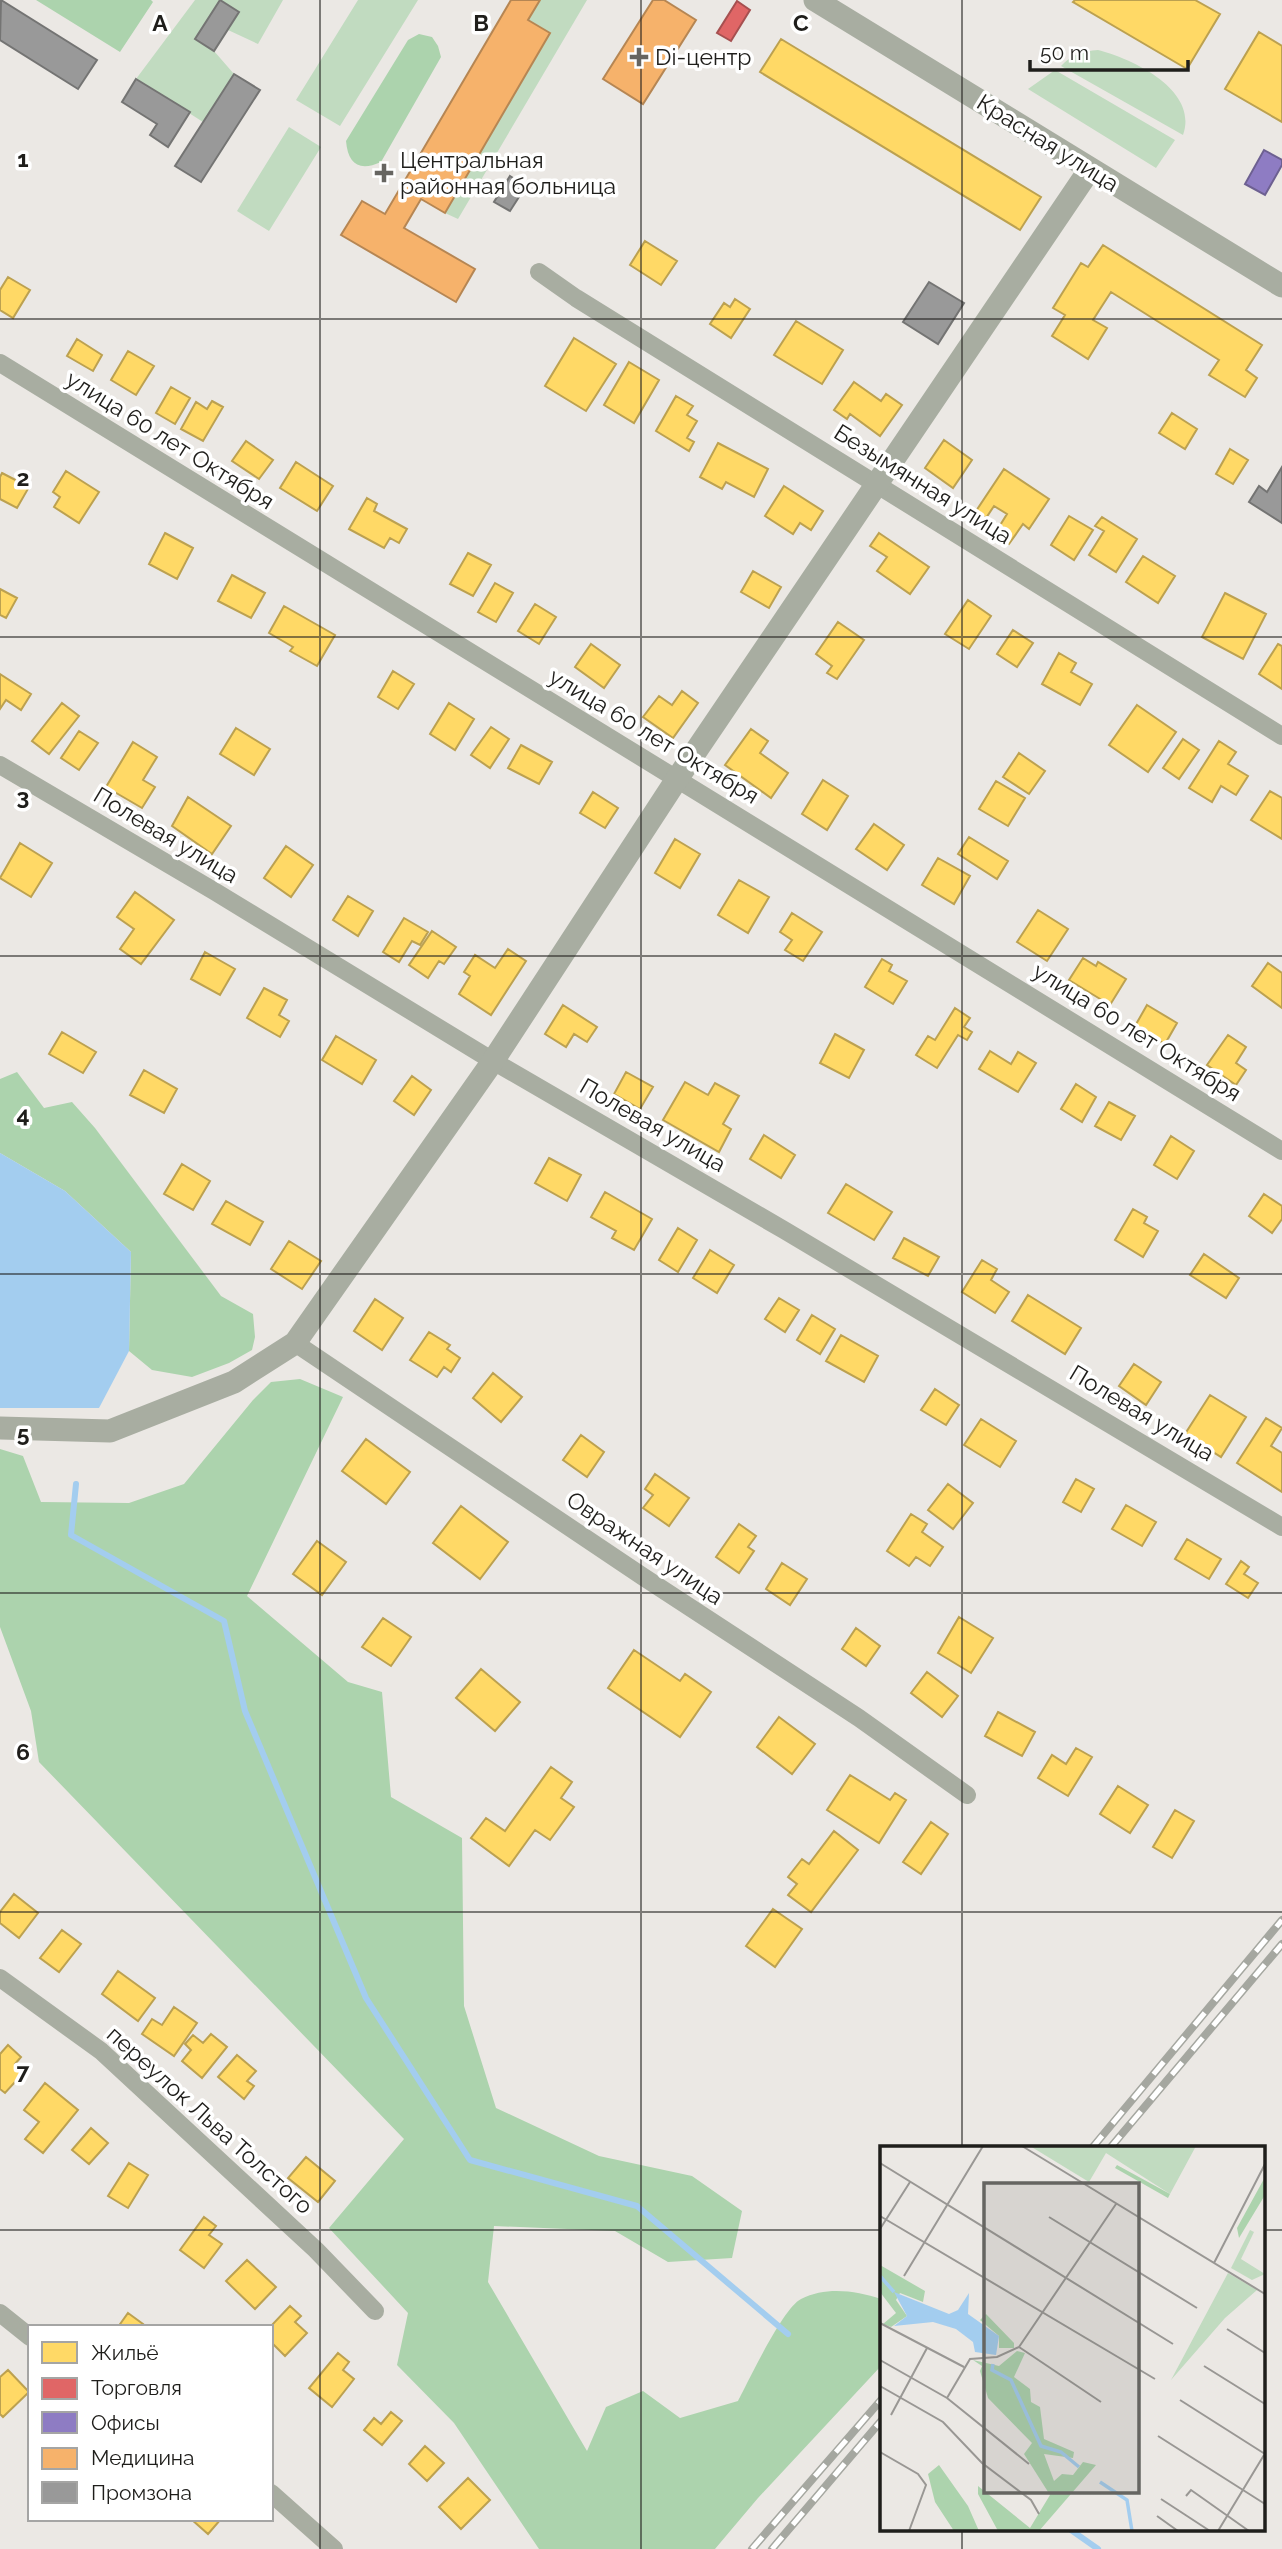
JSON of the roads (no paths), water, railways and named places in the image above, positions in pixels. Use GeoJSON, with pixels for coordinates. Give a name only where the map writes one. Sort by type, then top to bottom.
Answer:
{"type":"FeatureCollection","features":[{"type":"Feature","properties":{"kind":"street","name":"Красная улица"},"geometry":{"type":"LineString","coordinates":[[815,0],[1282,286]]}},
{"type":"Feature","properties":{"kind":"street"},"geometry":{"type":"LineString","coordinates":[[0,1428],[110,1431],[234,1382],[295,1343],[493,1061],[677,779],[1090,170]]}},
{"type":"Feature","properties":{"kind":"street","name":"Безымянная улица"},"geometry":{"type":"LineString","coordinates":[[539,272],[576,298],[1282,736]]}},
{"type":"Feature","properties":{"kind":"street","name":"улица 60 лет Октября"},"geometry":{"type":"LineString","coordinates":[[0,363],[1282,1151]]}},
{"type":"Feature","properties":{"kind":"street","name":"Полевая улица"},"geometry":{"type":"LineString","coordinates":[[0,765],[214,891],[493,1061],[843,1264],[1282,1527]]}},
{"type":"Feature","properties":{"kind":"street","name":"Овражная улица"},"geometry":{"type":"LineString","coordinates":[[295,1343],[859,1718],[967,1795]]}},
{"type":"Feature","properties":{"kind":"street","name":"переулок Льва Толстого"},"geometry":{"type":"LineString","coordinates":[[0,1978],[101,2051],[316,2250],[375,2311]]}},
{"type":"Feature","properties":{"kind":"street"},"geometry":{"type":"LineString","coordinates":[[0,2313],[28,2334]]}},
{"type":"Feature","properties":{"kind":"street"},"geometry":{"type":"LineString","coordinates":[[273,2495],[334,2549]]}},
{"type":"Feature","properties":{"kind":"water"},"geometry":{"type":"Polygon","coordinates":[[[0,1153],[65,1191],[131,1252],[129,1351],[99,1408],[0,1408],[0,1153]]]}},
{"type":"Feature","properties":{"kind":"waterway"},"geometry":{"type":"LineString","coordinates":[[76,1484],[71,1535],[224,1621],[245,1711],[366,1998],[470,2160],[637,2206],[788,2334]]}},
{"type":"Feature","properties":{"kind":"waterway"},"geometry":{"type":"LineString","coordinates":[[1074,2532],[1098,2549]]}},
{"type":"Feature","properties":{"kind":"railway"},"geometry":{"type":"LineString","coordinates":[[1094,2146],[1282,1920]]}},
{"type":"Feature","properties":{"kind":"railway"},"geometry":{"type":"LineString","coordinates":[[1112,2146],[1282,1944]]}},
{"type":"Feature","properties":{"kind":"railway"},"geometry":{"type":"LineString","coordinates":[[752,2549],[880,2401]]}},
{"type":"Feature","properties":{"kind":"railway"},"geometry":{"type":"LineString","coordinates":[[772,2549],[880,2422]]}},
{"type":"Feature","properties":{"kind":"place","name":"Di-центр"},"geometry":{"type":"Point","coordinates":[639,57]}},
{"type":"Feature","properties":{"kind":"place","name":"Центральная районная больница"},"geometry":{"type":"Point","coordinates":[384,173]}}]}
